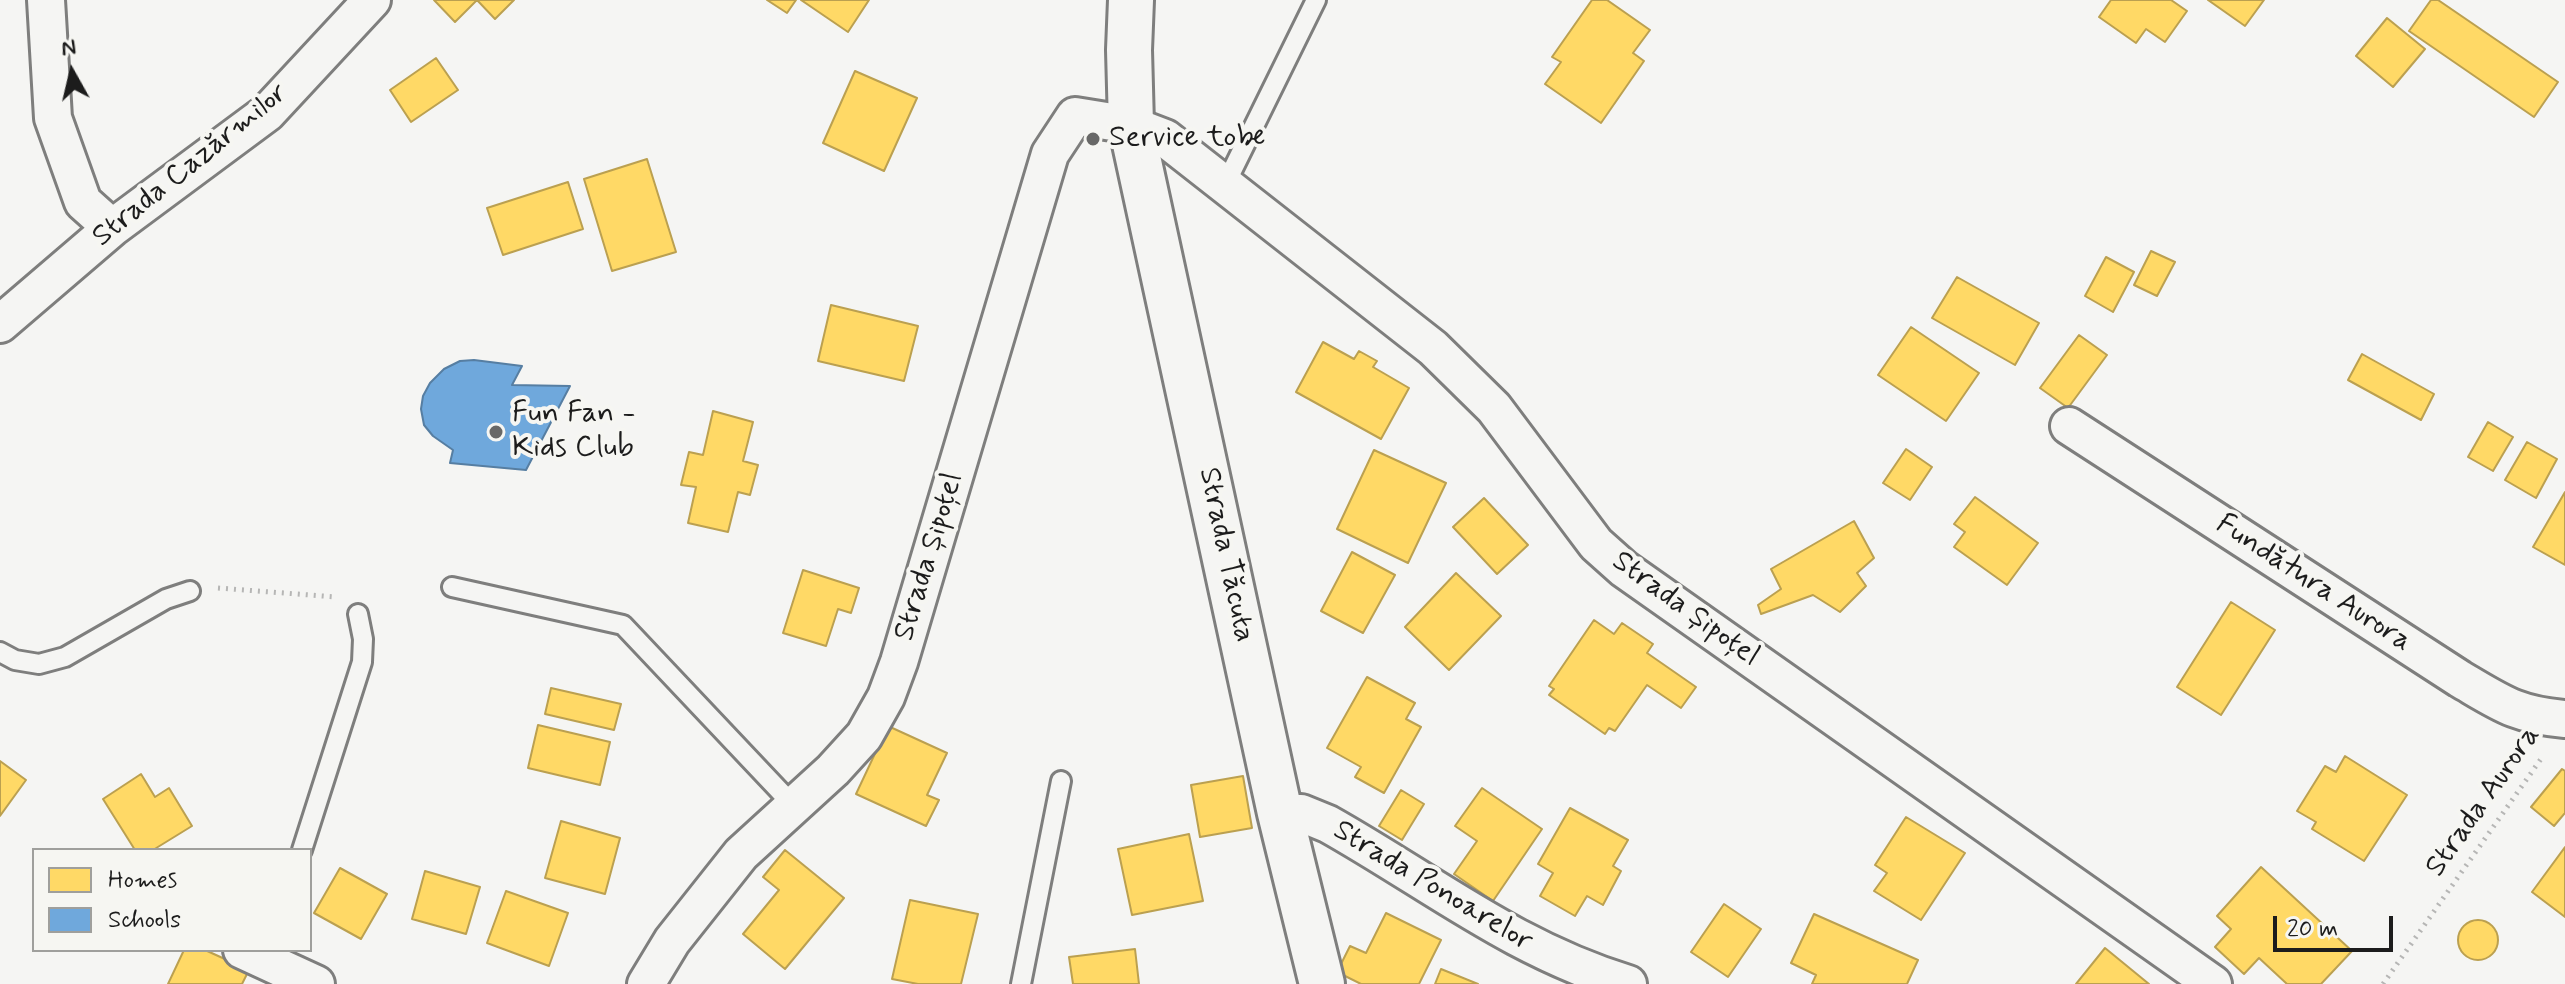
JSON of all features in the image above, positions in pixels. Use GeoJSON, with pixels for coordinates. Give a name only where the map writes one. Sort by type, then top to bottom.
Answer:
{"type":"FeatureCollection","features":[{"type":"Feature","properties":{"kind":"street"},"geometry":{"type":"LineString","coordinates":[[46,0],[53,118],[83,202],[112,228]]}},
{"type":"Feature","properties":{"kind":"street","name":"Strada Cazărmilor"},"geometry":{"type":"LineString","coordinates":[[0,324],[112,228],[267,113],[372,0]]}},
{"type":"Feature","properties":{"kind":"street"},"geometry":{"type":"LineString","coordinates":[[1131,0],[1131,125]]}},
{"type":"Feature","properties":{"kind":"street","name":"Strada Șipoțel"},"geometry":{"type":"LineString","coordinates":[[646,984],[672,941],[741,854],[833,770],[864,736],[886,697],[1050,154],[1075,116],[1131,125],[1165,138],[1226,183],[1433,348],[1494,408],[1596,544],[1624,569],[2213,984]]}},
{"type":"Feature","properties":{"kind":"street","name":"Strada Tăcuta"},"geometry":{"type":"LineString","coordinates":[[1131,125],[1280,813],[1322,984]]}},
{"type":"Feature","properties":{"kind":"street","name":"Fundătura Aurora"},"geometry":{"type":"LineString","coordinates":[[2069,426],[2510,709],[2536,717],[2565,719]]}},
{"type":"Feature","properties":{"kind":"street","name":"Strada Ponoarelor"},"geometry":{"type":"LineString","coordinates":[[1280,813],[1301,813],[1328,824],[1506,934],[1585,971],[1628,984]]}},
{"type":"Feature","properties":{"kind":"street"},"geometry":{"type":"LineString","coordinates":[[260,954],[316,984]]}},
{"type":"Feature","properties":{"kind":"lane"},"geometry":{"type":"LineString","coordinates":[[1226,183],[1316,0]]}},
{"type":"Feature","properties":{"kind":"lane"},"geometry":{"type":"LineString","coordinates":[[452,587],[623,625],[793,805]]}},
{"type":"Feature","properties":{"kind":"lane"},"geometry":{"type":"LineString","coordinates":[[0,652],[15,660],[39,664],[65,657],[166,599],[190,591]]}},
{"type":"Feature","properties":{"kind":"lane"},"geometry":{"type":"LineString","coordinates":[[303,848],[362,662],[363,639],[358,614]]}},
{"type":"Feature","properties":{"kind":"lane"},"geometry":{"type":"LineString","coordinates":[[1021,984],[1061,781]]}},
{"type":"Feature","properties":{"kind":"path"},"geometry":{"type":"LineString","coordinates":[[190,591],[245,589],[343,598],[358,614]]}},
{"type":"Feature","properties":{"kind":"path","name":"Strada Aurora"},"geometry":{"type":"LineString","coordinates":[[2383,984],[2547,751]]}},
{"type":"Feature","properties":{"kind":"building: Homes"},"geometry":{"type":"Polygon","coordinates":[[[434,0],[477,0],[455,22],[434,0]]]}},
{"type":"Feature","properties":{"kind":"building: Homes"},"geometry":{"type":"Polygon","coordinates":[[[477,0],[514,0],[495,19],[477,0]]]}},
{"type":"Feature","properties":{"kind":"building: Homes"},"geometry":{"type":"Polygon","coordinates":[[[767,0],[796,0],[787,13],[767,0]]]}},
{"type":"Feature","properties":{"kind":"building: Homes"},"geometry":{"type":"Polygon","coordinates":[[[801,0],[869,0],[848,32],[801,0]]]}},
{"type":"Feature","properties":{"kind":"building: Homes"},"geometry":{"type":"Polygon","coordinates":[[[1592,0],[1607,0],[1650,30],[1633,53],[1644,61],[1601,123],[1545,84],[1561,62],[1552,57],[1592,0]]]}},
{"type":"Feature","properties":{"kind":"building: Homes"},"geometry":{"type":"Polygon","coordinates":[[[2111,0],[2171,0],[2187,11],[2165,42],[2146,29],[2136,43],[2099,17],[2111,0]]]}},
{"type":"Feature","properties":{"kind":"building: Homes"},"geometry":{"type":"Polygon","coordinates":[[[2208,0],[2264,0],[2245,26],[2208,0]]]}},
{"type":"Feature","properties":{"kind":"building: Homes"},"geometry":{"type":"Polygon","coordinates":[[[2431,0],[2438,0],[2558,82],[2534,117],[2409,31],[2431,0]]]}},
{"type":"Feature","properties":{"kind":"building: Homes"},"geometry":{"type":"Polygon","coordinates":[[[2387,18],[2425,49],[2393,87],[2356,56],[2387,18]]]}},
{"type":"Feature","properties":{"kind":"building: Homes"},"geometry":{"type":"Polygon","coordinates":[[[436,58],[458,90],[411,122],[390,90],[436,58]]]}},
{"type":"Feature","properties":{"kind":"building: Homes"},"geometry":{"type":"Polygon","coordinates":[[[855,71],[917,98],[884,171],[823,143],[855,71]]]}},
{"type":"Feature","properties":{"kind":"building: Homes"},"geometry":{"type":"Polygon","coordinates":[[[647,159],[676,252],[612,271],[584,179],[647,159]]]}},
{"type":"Feature","properties":{"kind":"building: Homes"},"geometry":{"type":"Polygon","coordinates":[[[568,182],[583,229],[503,255],[487,208],[568,182]]]}},
{"type":"Feature","properties":{"kind":"building: Homes"},"geometry":{"type":"Polygon","coordinates":[[[2151,251],[2175,262],[2157,296],[2134,285],[2151,251]]]}},
{"type":"Feature","properties":{"kind":"building: Homes"},"geometry":{"type":"Polygon","coordinates":[[[2106,257],[2134,272],[2113,312],[2085,296],[2106,257]]]}},
{"type":"Feature","properties":{"kind":"building: Homes"},"geometry":{"type":"Polygon","coordinates":[[[1957,277],[2039,323],[2015,365],[1932,318],[1957,277]]]}},
{"type":"Feature","properties":{"kind":"building: Homes"},"geometry":{"type":"Polygon","coordinates":[[[831,305],[918,326],[904,381],[818,361],[831,305]]]}},
{"type":"Feature","properties":{"kind":"building: Homes"},"geometry":{"type":"Polygon","coordinates":[[[1911,327],[1979,373],[1946,421],[1878,375],[1911,327]]]}},
{"type":"Feature","properties":{"kind":"building: Homes"},"geometry":{"type":"Polygon","coordinates":[[[2079,335],[2107,355],[2068,408],[2040,388],[2079,335]]]}},
{"type":"Feature","properties":{"kind":"building: Homes"},"geometry":{"type":"Polygon","coordinates":[[[1323,342],[1354,359],[1359,351],[1377,361],[1373,367],[1409,388],[1381,439],[1296,392],[1323,342]]]}},
{"type":"Feature","properties":{"kind":"building: Homes"},"geometry":{"type":"Polygon","coordinates":[[[2362,354],[2434,394],[2421,420],[2348,380],[2362,354]]]}},
{"type":"Feature","properties":{"kind":"building: Homes"},"geometry":{"type":"Polygon","coordinates":[[[713,411],[753,422],[743,461],[758,465],[750,495],[738,492],[728,532],[688,523],[696,487],[681,485],[689,452],[703,455],[713,411]]]}},
{"type":"Feature","properties":{"kind":"building: Homes"},"geometry":{"type":"Polygon","coordinates":[[[2488,422],[2513,437],[2493,471],[2468,457],[2488,422]]]}},
{"type":"Feature","properties":{"kind":"building: Homes"},"geometry":{"type":"Polygon","coordinates":[[[2527,442],[2557,459],[2536,498],[2505,480],[2527,442]]]}},
{"type":"Feature","properties":{"kind":"building: Homes"},"geometry":{"type":"Polygon","coordinates":[[[1906,449],[1932,467],[1910,500],[1883,483],[1906,449]]]}},
{"type":"Feature","properties":{"kind":"building: Homes"},"geometry":{"type":"Polygon","coordinates":[[[1374,450],[1446,483],[1408,563],[1337,529],[1374,450]]]}},
{"type":"Feature","properties":{"kind":"building: Homes"},"geometry":{"type":"Polygon","coordinates":[[[2565,492],[2565,565],[2533,547],[2565,492]]]}},
{"type":"Feature","properties":{"kind":"building: Homes"},"geometry":{"type":"Polygon","coordinates":[[[1975,497],[2038,543],[2007,585],[1954,547],[1965,532],[1954,524],[1975,497]]]}},
{"type":"Feature","properties":{"kind":"building: Homes"},"geometry":{"type":"Polygon","coordinates":[[[1484,498],[1528,545],[1497,574],[1453,527],[1484,498]]]}},
{"type":"Feature","properties":{"kind":"building: Homes"},"geometry":{"type":"Polygon","coordinates":[[[1854,521],[1874,558],[1857,573],[1866,586],[1840,612],[1813,595],[1761,614],[1758,605],[1781,589],[1771,569],[1854,521]]]}},
{"type":"Feature","properties":{"kind":"building: Homes"},"geometry":{"type":"Polygon","coordinates":[[[1352,552],[1395,575],[1363,633],[1321,611],[1352,552]]]}},
{"type":"Feature","properties":{"kind":"building: Homes"},"geometry":{"type":"Polygon","coordinates":[[[803,570],[859,588],[851,613],[838,609],[826,646],[783,633],[803,570]]]}},
{"type":"Feature","properties":{"kind":"building: Homes"},"geometry":{"type":"Polygon","coordinates":[[[1456,573],[1501,616],[1449,670],[1405,627],[1456,573]]]}},
{"type":"Feature","properties":{"kind":"building: Homes"},"geometry":{"type":"Polygon","coordinates":[[[2231,602],[2275,630],[2221,715],[2177,687],[2231,602]]]}},
{"type":"Feature","properties":{"kind":"building: Homes"},"geometry":{"type":"Polygon","coordinates":[[[1594,620],[1614,634],[1622,623],[1653,644],[1647,653],[1696,687],[1681,708],[1647,685],[1615,731],[1609,728],[1605,734],[1549,695],[1554,689],[1549,686],[1594,620]]]}},
{"type":"Feature","properties":{"kind":"building: Homes"},"geometry":{"type":"Polygon","coordinates":[[[1367,677],[1415,703],[1406,719],[1421,727],[1384,793],[1355,777],[1361,767],[1327,748],[1367,677]]]}},
{"type":"Feature","properties":{"kind":"building: Homes"},"geometry":{"type":"Polygon","coordinates":[[[551,688],[621,704],[614,730],[545,714],[551,688]]]}},
{"type":"Feature","properties":{"kind":"building: Homes"},"geometry":{"type":"Polygon","coordinates":[[[538,725],[610,742],[600,785],[528,768],[538,725]]]}},
{"type":"Feature","properties":{"kind":"building: Homes"},"geometry":{"type":"Polygon","coordinates":[[[888,726],[947,753],[927,795],[939,800],[926,826],[856,794],[888,726]]]}},
{"type":"Feature","properties":{"kind":"building: Homes"},"geometry":{"type":"Polygon","coordinates":[[[2345,756],[2407,795],[2364,861],[2312,829],[2316,822],[2297,811],[2325,766],[2336,772],[2345,756]]]}},
{"type":"Feature","properties":{"kind":"building: Homes"},"geometry":{"type":"Polygon","coordinates":[[[0,761],[26,780],[0,816],[0,761]]]}},
{"type":"Feature","properties":{"kind":"building: Homes"},"geometry":{"type":"Polygon","coordinates":[[[2562,769],[2565,771],[2565,813],[2554,826],[2531,807],[2562,769]]]}},
{"type":"Feature","properties":{"kind":"building: Homes"},"geometry":{"type":"Polygon","coordinates":[[[141,774],[155,797],[169,788],[192,826],[156,848],[134,848],[103,799],[141,774]]]}},
{"type":"Feature","properties":{"kind":"building: Homes"},"geometry":{"type":"Polygon","coordinates":[[[1243,776],[1252,828],[1200,837],[1191,785],[1243,776]]]}},
{"type":"Feature","properties":{"kind":"building: Homes"},"geometry":{"type":"Polygon","coordinates":[[[1482,788],[1542,829],[1493,901],[1454,874],[1477,841],[1455,826],[1482,788]]]}},
{"type":"Feature","properties":{"kind":"building: Homes"},"geometry":{"type":"Polygon","coordinates":[[[1401,790],[1424,804],[1402,840],[1379,826],[1401,790]]]}},
{"type":"Feature","properties":{"kind":"building: Homes"},"geometry":{"type":"Polygon","coordinates":[[[1570,808],[1628,840],[1613,866],[1621,871],[1603,905],[1587,896],[1575,916],[1540,896],[1553,873],[1538,864],[1570,808]]]}},
{"type":"Feature","properties":{"kind":"building: Homes"},"geometry":{"type":"Polygon","coordinates":[[[1906,817],[1965,853],[1921,920],[1874,891],[1887,873],[1875,865],[1906,817]]]}},
{"type":"Feature","properties":{"kind":"building: Homes"},"geometry":{"type":"Polygon","coordinates":[[[561,821],[620,838],[605,894],[545,878],[561,821]]]}},
{"type":"Feature","properties":{"kind":"building: Homes"},"geometry":{"type":"Polygon","coordinates":[[[1189,834],[1203,901],[1132,915],[1118,849],[1189,834]]]}},
{"type":"Feature","properties":{"kind":"building: Homes"},"geometry":{"type":"Polygon","coordinates":[[[2565,847],[2565,917],[2532,892],[2565,847]]]}},
{"type":"Feature","properties":{"kind":"building: Homes"},"geometry":{"type":"Polygon","coordinates":[[[785,850],[844,898],[785,969],[743,934],[779,890],[763,877],[785,850]]]}},
{"type":"Feature","properties":{"kind":"building: Homes"},"geometry":{"type":"Polygon","coordinates":[[[2261,867],[2352,951],[2321,984],[2287,984],[2259,958],[2244,974],[2215,947],[2231,929],[2217,916],[2261,867]]]}},
{"type":"Feature","properties":{"kind":"building: Homes"},"geometry":{"type":"Polygon","coordinates":[[[340,868],[387,894],[361,939],[314,913],[340,868]]]}},
{"type":"Feature","properties":{"kind":"building: Homes"},"geometry":{"type":"Polygon","coordinates":[[[425,871],[480,887],[466,934],[412,919],[425,871]]]}},
{"type":"Feature","properties":{"kind":"building: Homes"},"geometry":{"type":"Polygon","coordinates":[[[506,891],[568,913],[549,966],[487,943],[506,891]]]}},
{"type":"Feature","properties":{"kind":"building: Homes"},"geometry":{"type":"Polygon","coordinates":[[[910,900],[978,914],[961,984],[918,984],[892,979],[910,900]]]}},
{"type":"Feature","properties":{"kind":"building: Homes"},"geometry":{"type":"Polygon","coordinates":[[[1724,904],[1761,929],[1728,977],[1691,952],[1724,904]]]}},
{"type":"Feature","properties":{"kind":"building: Homes"},"geometry":{"type":"Polygon","coordinates":[[[1386,913],[1441,940],[1419,984],[1361,984],[1337,972],[1350,946],[1366,953],[1386,913]]]}},
{"type":"Feature","properties":{"kind":"building: Homes"},"geometry":{"type":"Polygon","coordinates":[[[1814,914],[1918,960],[1907,984],[1812,984],[1816,975],[1791,963],[1814,914]]]}},
{"type":"Feature","properties":{"kind":"building: Homes"},"geometry":{"type":"Polygon","coordinates":[[[2478,920],[2492,926],[2498,940],[2492,954],[2478,960],[2464,954],[2458,940],[2464,926],[2478,920]]]}},
{"type":"Feature","properties":{"kind":"building: Homes"},"geometry":{"type":"Polygon","coordinates":[[[2105,948],[2149,984],[2076,984],[2105,948]]]}},
{"type":"Feature","properties":{"kind":"building: Homes"},"geometry":{"type":"Polygon","coordinates":[[[1135,949],[1139,984],[1073,984],[1069,957],[1135,949]]]}},
{"type":"Feature","properties":{"kind":"building: Homes"},"geometry":{"type":"Polygon","coordinates":[[[183,952],[209,952],[249,970],[242,984],[168,984],[183,952]]]}},
{"type":"Feature","properties":{"kind":"building: Homes"},"geometry":{"type":"Polygon","coordinates":[[[1441,969],[1478,984],[1435,984],[1441,969]]]}},
{"type":"Feature","properties":{"kind":"building: Schools"},"geometry":{"type":"Polygon","coordinates":[[[460,361],[522,366],[512,385],[570,386],[526,470],[450,463],[453,450],[433,436],[424,425],[421,409],[430,383],[444,369],[460,361]]]}},
{"type":"Feature","properties":{"kind":"place","name":"Service tobe"},"geometry":{"type":"Point","coordinates":[1093,139]}},
{"type":"Feature","properties":{"kind":"place","name":"Fun Fan - Kids Club"},"geometry":{"type":"Point","coordinates":[496,432]}}]}
